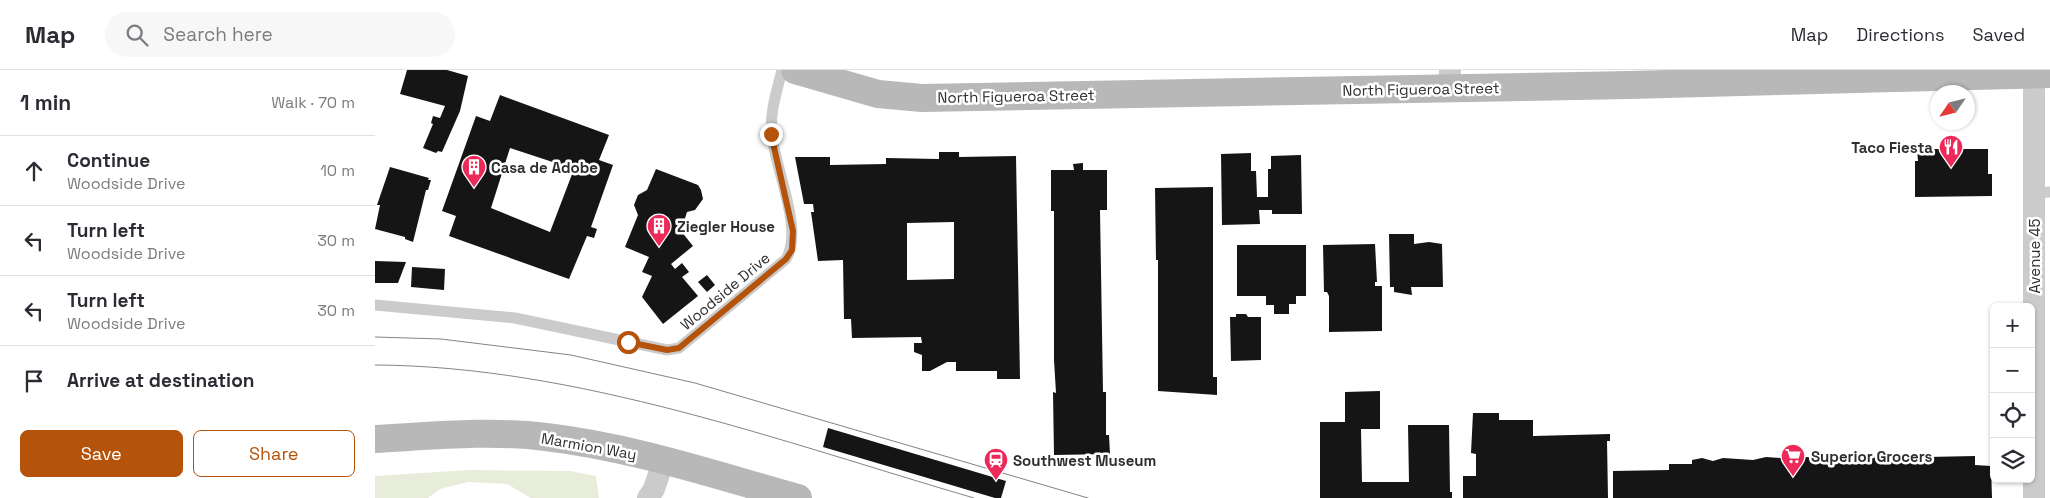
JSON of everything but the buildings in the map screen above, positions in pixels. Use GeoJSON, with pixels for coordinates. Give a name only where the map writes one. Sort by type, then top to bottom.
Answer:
{"type":"FeatureCollection","features":[{"type":"Feature","properties":{"kind":"main road","name":"North Figueroa Street"},"geometry":{"type":"LineString","coordinates":[[795,70],[878,94],[922,98],[1450,80],[2042,74]]}},
{"type":"Feature","properties":{"kind":"main road","name":"Marmion Way"},"geometry":{"type":"LineString","coordinates":[[375,439],[477,434],[545,436],[664,459],[798,498]]}},
{"type":"Feature","properties":{"kind":"street","name":"Avenue 45"},"geometry":{"type":"LineString","coordinates":[[2034,498],[2042,343],[2042,74]]}},
{"type":"Feature","properties":{"kind":"street"},"geometry":{"type":"LineString","coordinates":[[648,498],[654,489],[664,459]]}},
{"type":"Feature","properties":{"kind":"lane","name":"Woodside Drive"},"geometry":{"type":"LineString","coordinates":[[375,305],[515,318],[667,350],[679,348],[786,259],[792,250],[793,231],[771,134],[772,115],[782,70]]}},
{"type":"Feature","properties":{"kind":"green space"},"geometry":{"type":"Polygon","coordinates":[[[469,470],[570,471],[596,476],[599,498],[531,498],[507,484],[468,482],[440,489],[428,498],[375,498],[375,476],[469,470]]]}},
{"type":"Feature","properties":{"kind":"tram line"},"geometry":{"type":"LineString","coordinates":[[375,337],[441,339],[571,355],[695,383],[1088,498]]}},
{"type":"Feature","properties":{"kind":"tram line"},"geometry":{"type":"LineString","coordinates":[[375,365],[451,369],[527,378],[603,393],[753,432],[974,498]]}},
{"type":"Feature","properties":{"kind":"place","name":"Taco Fiesta"},"geometry":{"type":"Point","coordinates":[1951,168]}},
{"type":"Feature","properties":{"kind":"place","name":"Casa de Adobe"},"geometry":{"type":"Point","coordinates":[474,188]}},
{"type":"Feature","properties":{"kind":"place","name":"Ziegler House"},"geometry":{"type":"Point","coordinates":[659,247]}},
{"type":"Feature","properties":{"kind":"place","name":"Superior Grocers"},"geometry":{"type":"Point","coordinates":[1793,477]}},
{"type":"Feature","properties":{"kind":"place","name":"Southwest Museum"},"geometry":{"type":"Point","coordinates":[996,481]}},
{"type":"Feature","properties":{"kind":"route"},"geometry":{"type":"LineString","coordinates":[[628,342],[667,350],[679,348],[786,259],[792,250],[793,231],[771,134]]}}]}
